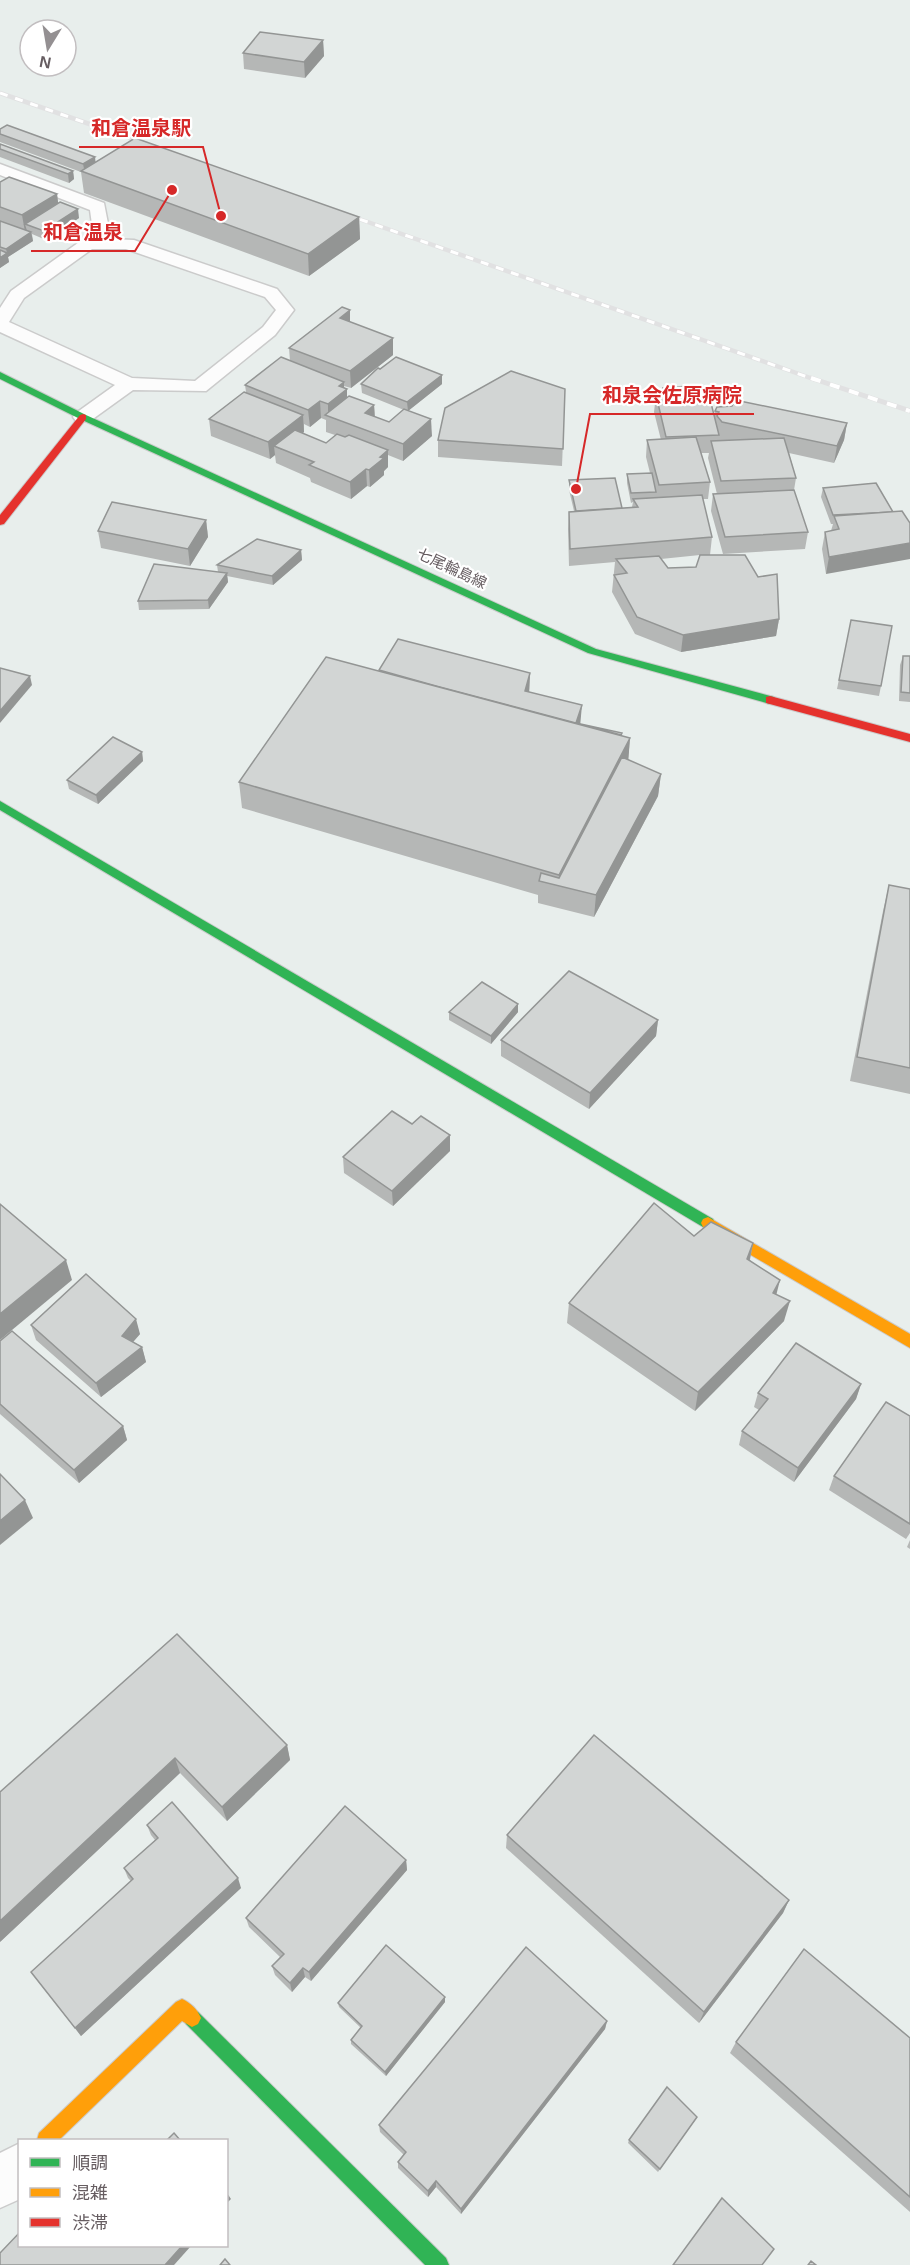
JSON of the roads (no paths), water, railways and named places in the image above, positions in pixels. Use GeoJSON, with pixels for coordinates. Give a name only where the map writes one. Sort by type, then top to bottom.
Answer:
{"type":"FeatureCollection","features":[{"type":"Feature","properties":{"kind":"main road","name":"七尾輪島線"},"geometry":{"type":"LineString","coordinates":[[0,375],[83,417],[592,651],[910,738]]}},
{"type":"Feature","properties":{"kind":"main road"},"geometry":{"type":"LineString","coordinates":[[0,522],[83,417]]}},
{"type":"Feature","properties":{"kind":"main road"},"geometry":{"type":"LineString","coordinates":[[0,805],[910,1342]]}},
{"type":"Feature","properties":{"kind":"main road"},"geometry":{"type":"LineString","coordinates":[[47,2139],[182,2008],[440,2265]]}},
{"type":"Feature","properties":{"kind":"street"},"geometry":{"type":"LineString","coordinates":[[0,2185],[18,2168]]}},
{"type":"Feature","properties":{"kind":"lane"},"geometry":{"type":"LineString","coordinates":[[0,169],[98,207],[103,244]]}},
{"type":"Feature","properties":{"kind":"lane"},"geometry":{"type":"LineString","coordinates":[[88,244],[128,244],[271,293],[285,310],[269,331],[199,387],[129,384],[2,316],[17,295],[88,244]]}},
{"type":"Feature","properties":{"kind":"lane"},"geometry":{"type":"LineString","coordinates":[[83,417],[129,384]]}},
{"type":"Feature","properties":{"kind":"railway"},"geometry":{"type":"LineString","coordinates":[[0,93],[147,144]]}},
{"type":"Feature","properties":{"kind":"railway"},"geometry":{"type":"LineString","coordinates":[[345,214],[816,380]]}},
{"type":"Feature","properties":{"kind":"railway"},"geometry":{"type":"LineString","coordinates":[[811,378],[910,411]]}},
{"type":"Feature","properties":{"kind":"place","name":"和倉温泉"},"geometry":{"type":"Point","coordinates":[172,190]}},
{"type":"Feature","properties":{"kind":"place","name":"和倉温泉駅"},"geometry":{"type":"Point","coordinates":[221,216]}},
{"type":"Feature","properties":{"kind":"place","name":"和泉会佐原病院"},"geometry":{"type":"Point","coordinates":[576,489]}}]}
